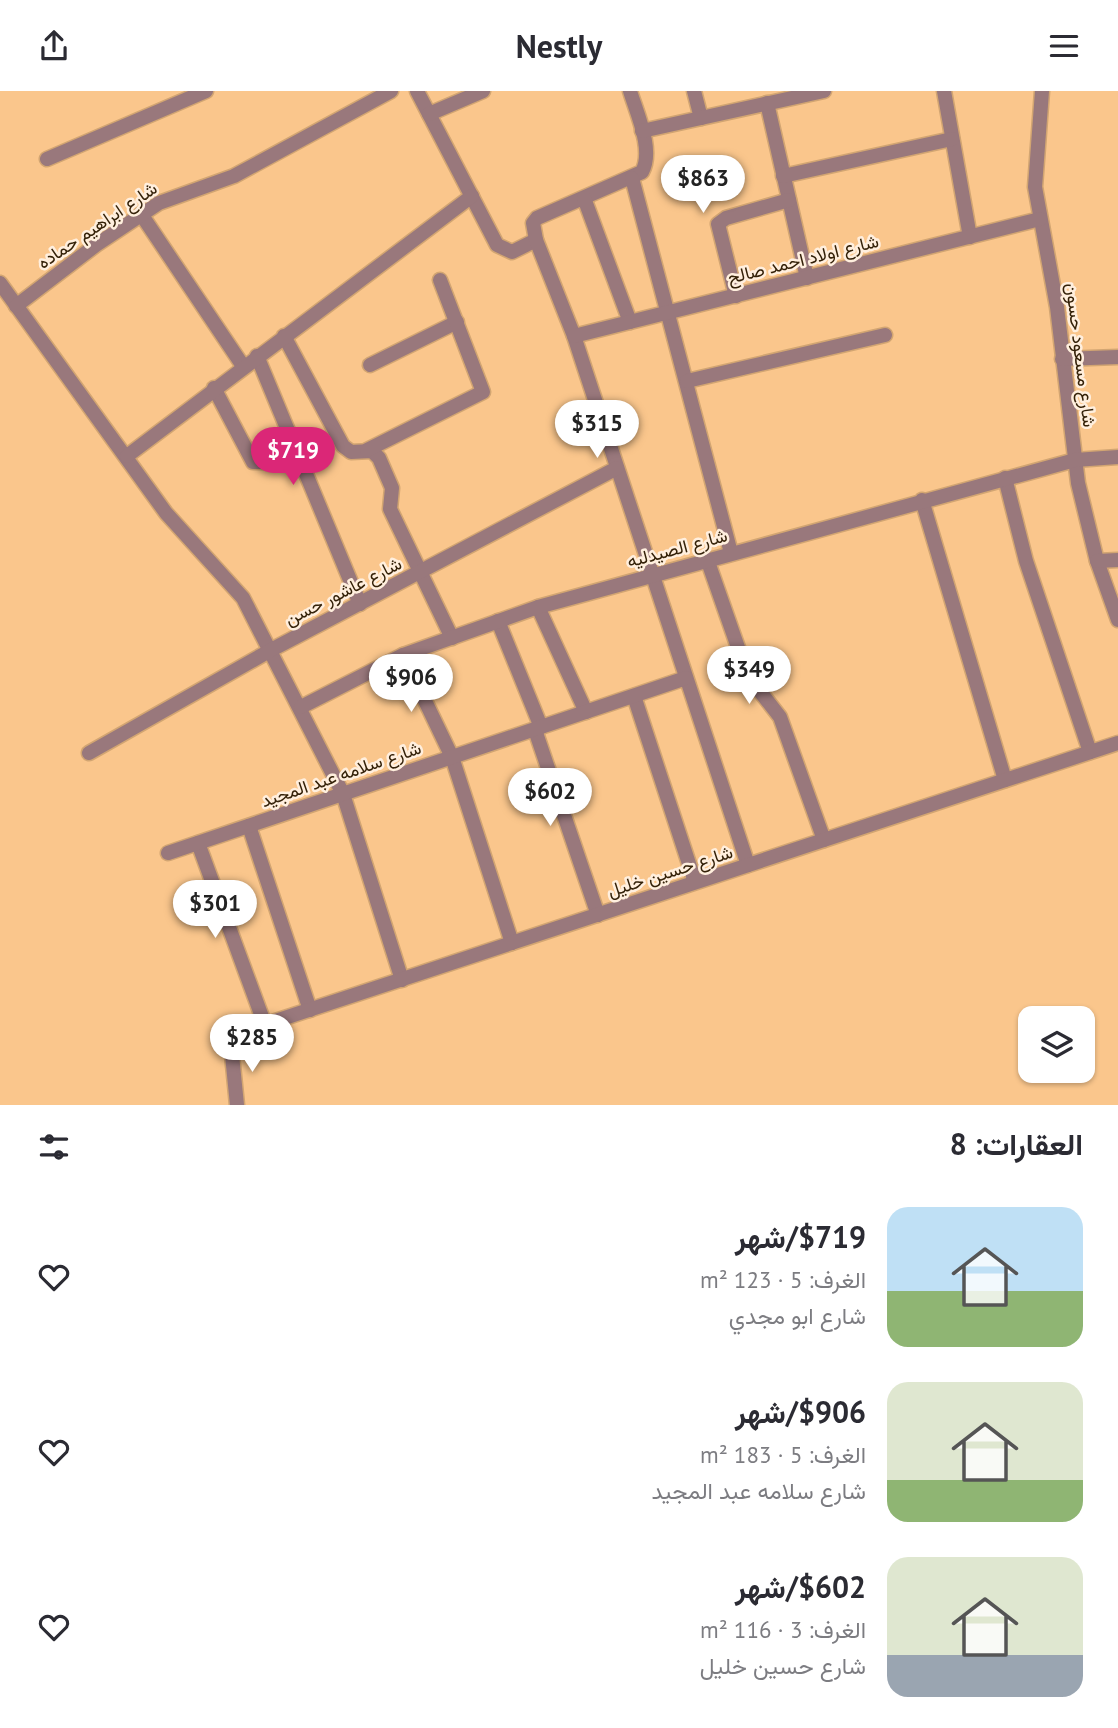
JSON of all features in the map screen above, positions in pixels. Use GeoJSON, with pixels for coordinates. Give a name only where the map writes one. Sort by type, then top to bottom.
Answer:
{"type":"FeatureCollection","features":[{"type":"Feature","properties":{"kind":"street"},"geometry":{"type":"LineString","coordinates":[[47,159],[206,91]]}},
{"type":"Feature","properties":{"kind":"street","name":"شارع ابراهيم حماده"},"geometry":{"type":"LineString","coordinates":[[16,306],[141,214],[180,193],[234,176],[391,91]]}},
{"type":"Feature","properties":{"kind":"street"},"geometry":{"type":"LineString","coordinates":[[416,91],[497,244],[503,250],[512,252],[536,240]]}},
{"type":"Feature","properties":{"kind":"street"},"geometry":{"type":"LineString","coordinates":[[429,114],[483,91]]}},
{"type":"Feature","properties":{"kind":"street"},"geometry":{"type":"LineString","coordinates":[[630,91],[647,159],[642,172],[632,179],[537,218],[533,223],[536,240],[574,336],[650,574],[748,865]]}},
{"type":"Feature","properties":{"kind":"street"},"geometry":{"type":"LineString","coordinates":[[694,91],[701,118]]}},
{"type":"Feature","properties":{"kind":"street"},"geometry":{"type":"LineString","coordinates":[[642,131],[824,91]]}},
{"type":"Feature","properties":{"kind":"street"},"geometry":{"type":"LineString","coordinates":[[944,91],[970,237]]}},
{"type":"Feature","properties":{"kind":"street","name":"شارع مسعود حسون"},"geometry":{"type":"LineString","coordinates":[[1042,91],[1035,187],[1057,307],[1074,460],[1097,561],[1118,620]]}},
{"type":"Feature","properties":{"kind":"street"},"geometry":{"type":"LineString","coordinates":[[767,103],[807,278]]}},
{"type":"Feature","properties":{"kind":"street"},"geometry":{"type":"LineString","coordinates":[[783,176],[952,139]]}},
{"type":"Feature","properties":{"kind":"street"},"geometry":{"type":"LineString","coordinates":[[632,179],[731,553]]}},
{"type":"Feature","properties":{"kind":"street"},"geometry":{"type":"LineString","coordinates":[[127,456],[472,196]]}},
{"type":"Feature","properties":{"kind":"street"},"geometry":{"type":"LineString","coordinates":[[584,198],[630,323]]}},
{"type":"Feature","properties":{"kind":"street"},"geometry":{"type":"LineString","coordinates":[[736,296],[718,224],[726,218],[789,200]]}},
{"type":"Feature","properties":{"kind":"street"},"geometry":{"type":"LineString","coordinates":[[141,214],[243,366]]}},
{"type":"Feature","properties":{"kind":"street","name":"شارع اولاد احمد صالح"},"geometry":{"type":"LineString","coordinates":[[574,336],[1040,219]]}},
{"type":"Feature","properties":{"kind":"street"},"geometry":{"type":"LineString","coordinates":[[284,336],[343,446],[351,452],[367,450],[483,392],[440,280]]}},
{"type":"Feature","properties":{"kind":"street"},"geometry":{"type":"LineString","coordinates":[[0,283],[177,527],[243,598],[343,794],[402,979]]}},
{"type":"Feature","properties":{"kind":"street"},"geometry":{"type":"LineString","coordinates":[[370,365],[457,322]]}},
{"type":"Feature","properties":{"kind":"street"},"geometry":{"type":"LineString","coordinates":[[687,381],[885,335]]}},
{"type":"Feature","properties":{"kind":"street"},"geometry":{"type":"LineString","coordinates":[[257,356],[360,604]]}},
{"type":"Feature","properties":{"kind":"street"},"geometry":{"type":"LineString","coordinates":[[1062,359],[1118,357]]}},
{"type":"Feature","properties":{"kind":"street"},"geometry":{"type":"LineString","coordinates":[[214,388],[253,462],[263,462],[294,445]]}},
{"type":"Feature","properties":{"kind":"street"},"geometry":{"type":"LineString","coordinates":[[367,450],[376,454],[393,491],[389,505],[452,638]]}},
{"type":"Feature","properties":{"kind":"street","name":"شارع الصيدليه"},"geometry":{"type":"LineString","coordinates":[[301,708],[403,655],[538,607],[650,574],[1074,460],[1118,457]]}},
{"type":"Feature","properties":{"kind":"street","name":"شارع عاشور حسن"},"geometry":{"type":"LineString","coordinates":[[89,753],[271,650],[617,468]]}},
{"type":"Feature","properties":{"kind":"street"},"geometry":{"type":"LineString","coordinates":[[1005,478],[1026,561],[1090,752]]}},
{"type":"Feature","properties":{"kind":"street"},"geometry":{"type":"LineString","coordinates":[[922,500],[1005,780]]}},
{"type":"Feature","properties":{"kind":"street"},"geometry":{"type":"LineString","coordinates":[[707,559],[748,676],[780,717],[824,840]]}},
{"type":"Feature","properties":{"kind":"street"},"geometry":{"type":"LineString","coordinates":[[1097,561],[1118,560]]}},
{"type":"Feature","properties":{"kind":"street"},"geometry":{"type":"LineString","coordinates":[[538,607],[586,712]]}},
{"type":"Feature","properties":{"kind":"street"},"geometry":{"type":"LineString","coordinates":[[498,621],[538,728],[598,915]]}},
{"type":"Feature","properties":{"kind":"street"},"geometry":{"type":"LineString","coordinates":[[403,655],[452,757],[512,943]]}},
{"type":"Feature","properties":{"kind":"street","name":"شارع سلامه عبد المجيد"},"geometry":{"type":"LineString","coordinates":[[168,853],[686,678]]}},
{"type":"Feature","properties":{"kind":"street"},"geometry":{"type":"LineString","coordinates":[[634,696],[695,882]]}},
{"type":"Feature","properties":{"kind":"street","name":"شارع حسين خليل"},"geometry":{"type":"LineString","coordinates":[[237,1105],[232,1045],[235,1037],[402,979],[1118,743]]}},
{"type":"Feature","properties":{"kind":"street"},"geometry":{"type":"LineString","coordinates":[[249,826],[310,1010]]}},
{"type":"Feature","properties":{"kind":"street"},"geometry":{"type":"LineString","coordinates":[[198,843],[265,1025]]}}]}
